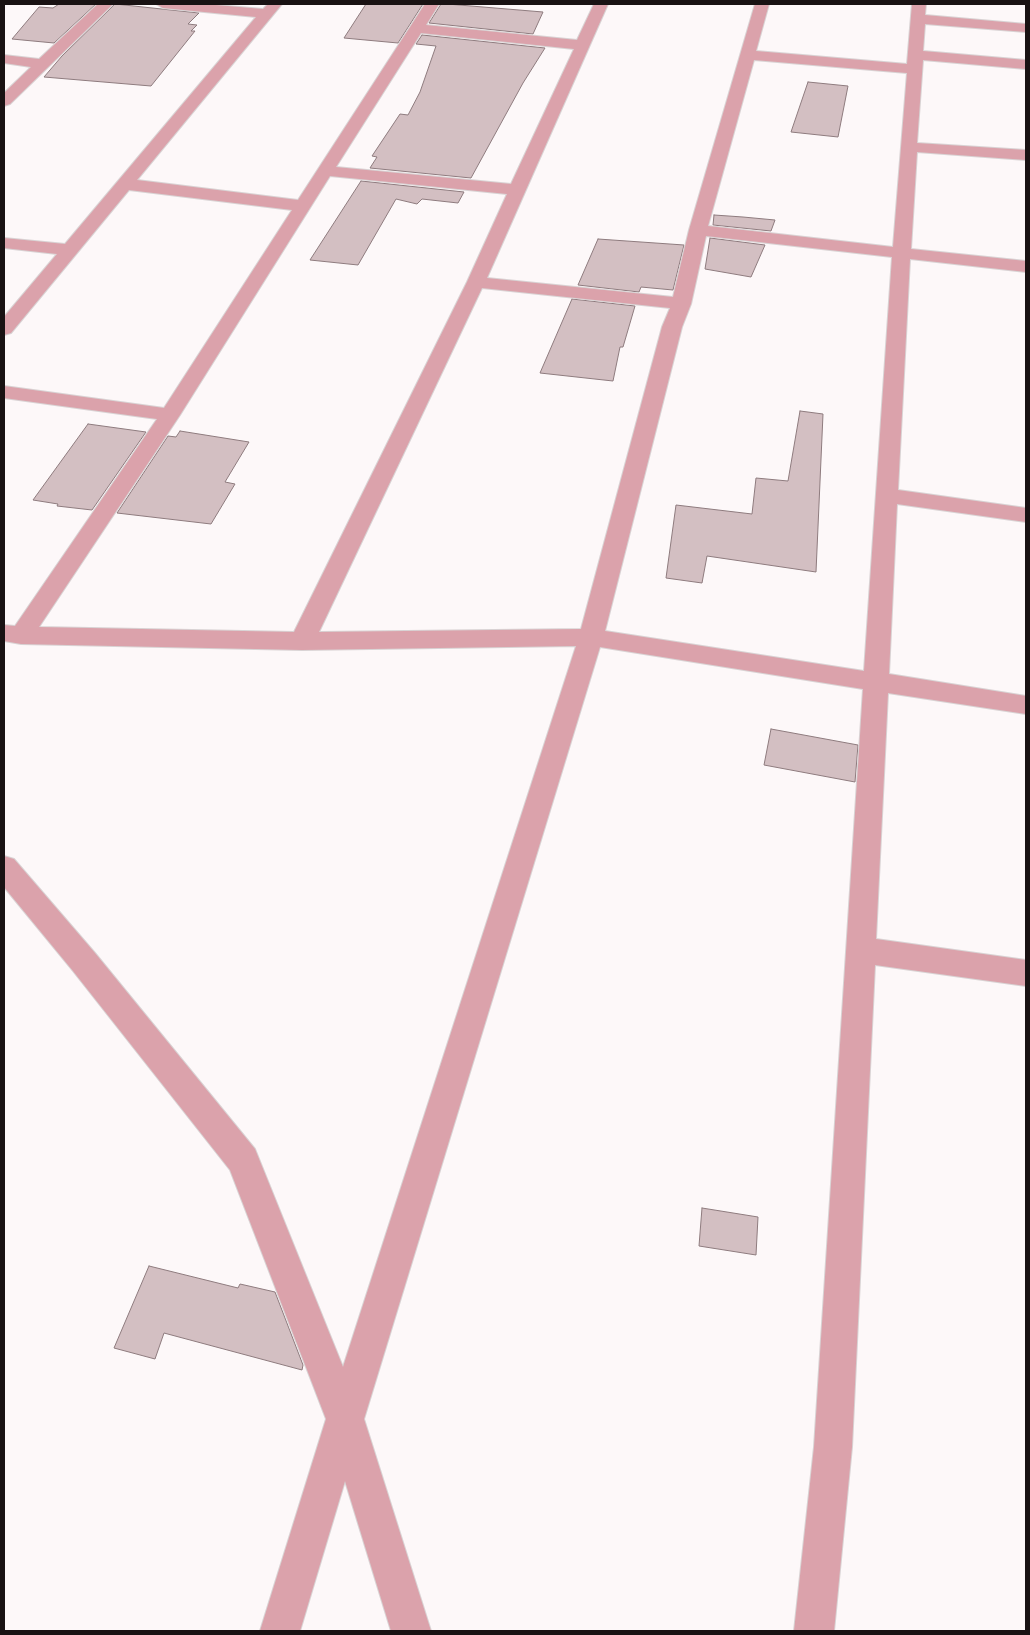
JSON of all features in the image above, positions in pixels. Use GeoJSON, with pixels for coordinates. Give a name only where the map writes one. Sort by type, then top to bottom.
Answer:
{"type":"FeatureCollection","features":[{"type":"Feature","properties":{"kind":"street"},"geometry":{"type":"LineString","coordinates":[[4,101],[106,4]]}},
{"type":"Feature","properties":{"kind":"street"},"geometry":{"type":"LineString","coordinates":[[163,4],[271,9]]}},
{"type":"Feature","properties":{"kind":"street"},"geometry":{"type":"LineString","coordinates":[[12,634],[170,415],[432,4]]}},
{"type":"Feature","properties":{"kind":"street"},"geometry":{"type":"LineString","coordinates":[[302,641],[476,282],[601,4]]}},
{"type":"Feature","properties":{"kind":"street"},"geometry":{"type":"LineString","coordinates":[[280,1631],[591,637],[672,327],[681,304],[698,230],[762,4]]}},
{"type":"Feature","properties":{"kind":"street"},"geometry":{"type":"LineString","coordinates":[[4,329],[271,9]]}},
{"type":"Feature","properties":{"kind":"street"},"geometry":{"type":"LineString","coordinates":[[814,1631],[833,1447],[900,254],[919,11],[1026,28]]}},
{"type":"Feature","properties":{"kind":"street"},"geometry":{"type":"LineString","coordinates":[[416,28],[582,45]]}},
{"type":"Feature","properties":{"kind":"street"},"geometry":{"type":"LineString","coordinates":[[748,55],[1026,65]]}},
{"type":"Feature","properties":{"kind":"street"},"geometry":{"type":"LineString","coordinates":[[4,59],[43,64]]}},
{"type":"Feature","properties":{"kind":"street"},"geometry":{"type":"LineString","coordinates":[[909,146],[1026,155]]}},
{"type":"Feature","properties":{"kind":"street"},"geometry":{"type":"LineString","coordinates":[[326,171],[517,190]]}},
{"type":"Feature","properties":{"kind":"street"},"geometry":{"type":"LineString","coordinates":[[124,184],[303,206]]}},
{"type":"Feature","properties":{"kind":"street"},"geometry":{"type":"LineString","coordinates":[[698,230],[1026,267]]}},
{"type":"Feature","properties":{"kind":"street"},"geometry":{"type":"LineString","coordinates":[[4,243],[68,250]]}},
{"type":"Feature","properties":{"kind":"street"},"geometry":{"type":"LineString","coordinates":[[476,282],[681,304]]}},
{"type":"Feature","properties":{"kind":"street"},"geometry":{"type":"LineString","coordinates":[[4,392],[170,415]]}},
{"type":"Feature","properties":{"kind":"street"},"geometry":{"type":"LineString","coordinates":[[887,495],[1026,515]]}},
{"type":"Feature","properties":{"kind":"street"},"geometry":{"type":"LineString","coordinates":[[12,634],[302,641],[591,637],[1026,705]]}},
{"type":"Feature","properties":{"kind":"street"},"geometry":{"type":"LineString","coordinates":[[4,867],[84,962],[242,1160],[345,1419],[411,1631]]}},
{"type":"Feature","properties":{"kind":"street"},"geometry":{"type":"LineString","coordinates":[[861,950],[1026,973]]}},
{"type":"Feature","properties":{"kind":"building"},"geometry":{"type":"Polygon","coordinates":[[[59,4],[96,4],[54,43],[12,39],[39,7],[53,8],[59,4]]]}},
{"type":"Feature","properties":{"kind":"building"},"geometry":{"type":"Polygon","coordinates":[[[115,4],[199,13],[188,24],[197,25],[191,31],[195,31],[151,86],[44,77],[62,56],[115,4]]]}},
{"type":"Feature","properties":{"kind":"building"},"geometry":{"type":"Polygon","coordinates":[[[366,4],[423,4],[398,43],[344,38],[366,4]]]}},
{"type":"Feature","properties":{"kind":"building"},"geometry":{"type":"Polygon","coordinates":[[[441,4],[543,12],[533,34],[429,23],[441,4]]]}},
{"type":"Feature","properties":{"kind":"building"},"geometry":{"type":"Polygon","coordinates":[[[422,35],[545,48],[523,83],[471,178],[370,168],[377,157],[372,156],[400,114],[408,115],[420,92],[436,46],[416,44],[422,35]]]}},
{"type":"Feature","properties":{"kind":"building"},"geometry":{"type":"Polygon","coordinates":[[[808,82],[848,86],[838,137],[791,132],[808,82]]]}},
{"type":"Feature","properties":{"kind":"building"},"geometry":{"type":"Polygon","coordinates":[[[361,181],[464,192],[458,203],[422,199],[417,204],[396,199],[358,265],[310,260],[361,181]]]}},
{"type":"Feature","properties":{"kind":"building"},"geometry":{"type":"Polygon","coordinates":[[[714,215],[775,220],[771,231],[713,225],[714,215]]]}},
{"type":"Feature","properties":{"kind":"building"},"geometry":{"type":"Polygon","coordinates":[[[710,238],[765,245],[751,277],[705,269],[710,238]]]}},
{"type":"Feature","properties":{"kind":"building"},"geometry":{"type":"Polygon","coordinates":[[[598,239],[684,245],[673,290],[641,287],[639,292],[578,285],[598,239]]]}},
{"type":"Feature","properties":{"kind":"building"},"geometry":{"type":"Polygon","coordinates":[[[572,299],[635,306],[623,347],[620,347],[613,381],[540,373],[572,299]]]}},
{"type":"Feature","properties":{"kind":"building"},"geometry":{"type":"Polygon","coordinates":[[[800,411],[823,414],[816,572],[707,556],[702,583],[666,578],[676,505],[752,514],[756,478],[788,481],[800,411]]]}},
{"type":"Feature","properties":{"kind":"building"},"geometry":{"type":"Polygon","coordinates":[[[88,424],[146,432],[92,510],[57,506],[58,504],[33,500],[88,424]]]}},
{"type":"Feature","properties":{"kind":"building"},"geometry":{"type":"Polygon","coordinates":[[[180,431],[249,442],[225,482],[235,484],[211,524],[117,513],[168,436],[176,437],[180,431]]]}},
{"type":"Feature","properties":{"kind":"building"},"geometry":{"type":"Polygon","coordinates":[[[771,729],[858,745],[855,782],[764,765],[771,729]]]}},
{"type":"Feature","properties":{"kind":"building"},"geometry":{"type":"Polygon","coordinates":[[[702,1208],[758,1217],[756,1255],[699,1246],[702,1208]]]}},
{"type":"Feature","properties":{"kind":"building"},"geometry":{"type":"Polygon","coordinates":[[[149,1266],[238,1288],[240,1284],[275,1292],[303,1365],[302,1370],[164,1333],[155,1359],[114,1348],[149,1266]]]}}]}
